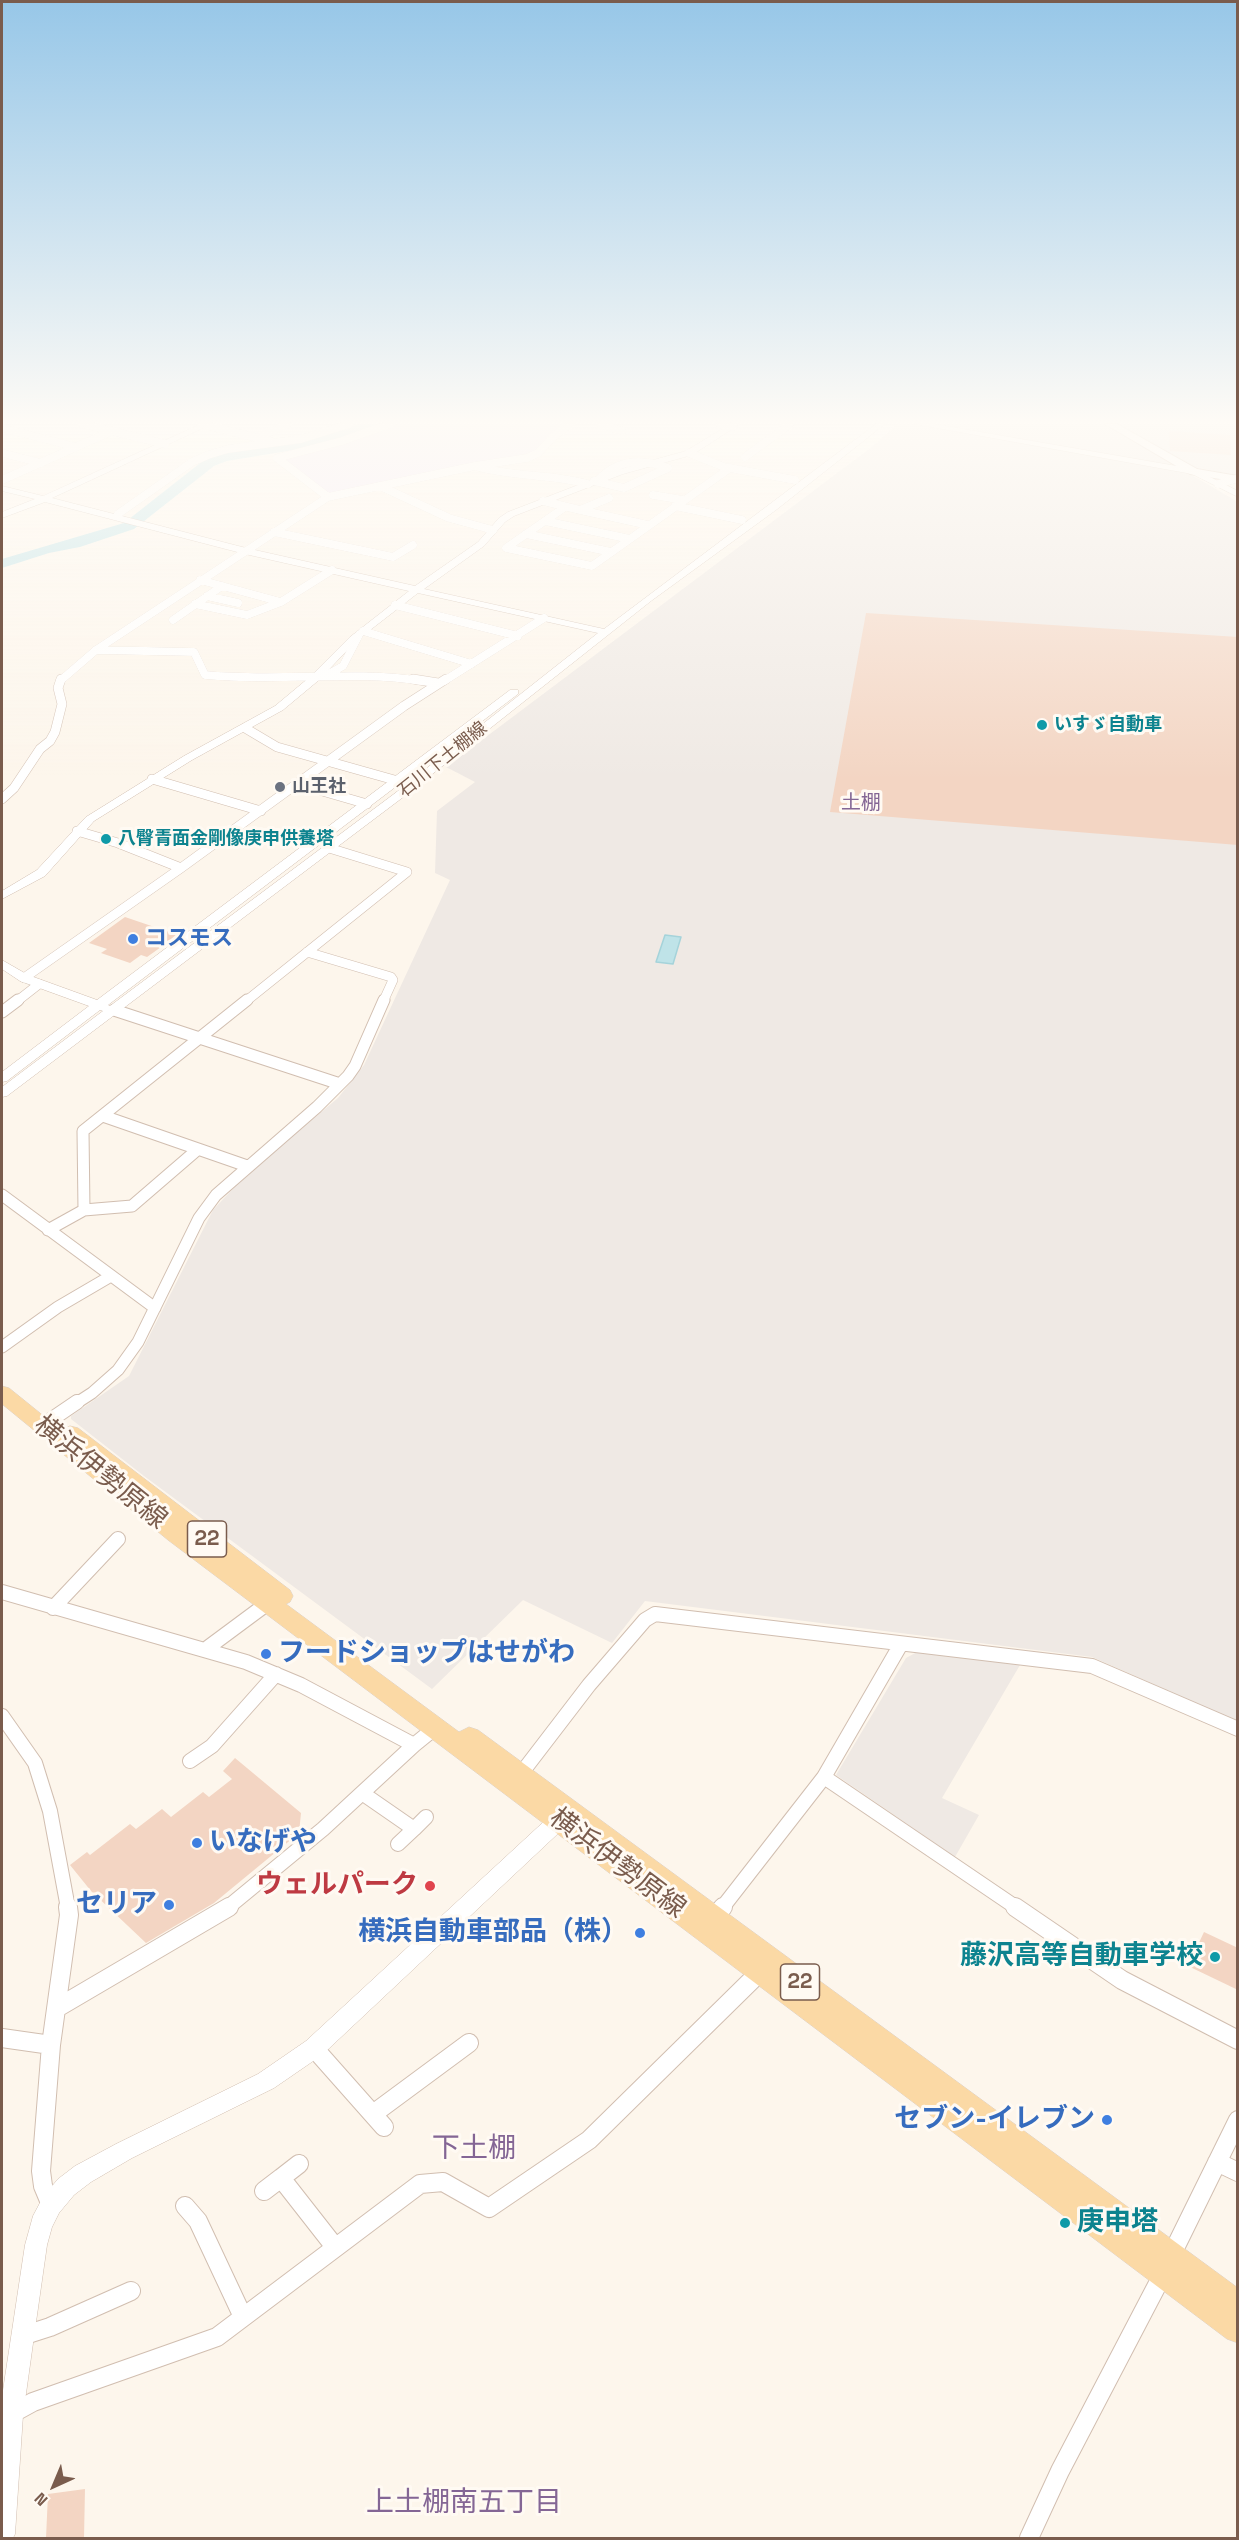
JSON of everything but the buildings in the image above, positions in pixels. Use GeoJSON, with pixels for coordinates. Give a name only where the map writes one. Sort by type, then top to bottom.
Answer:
{"type":"FeatureCollection","features":[{"type":"Feature","properties":{"kind":"main road","name":"横浜伊勢原線"},"geometry":{"type":"LineString","coordinates":[[2,1378],[252,1574],[714,1918],[766,1966]]}},
{"type":"Feature","properties":{"kind":"main road","name":"横浜伊勢原線"},"geometry":{"type":"LineString","coordinates":[[2,1393],[167,1527],[558,1821],[766,1966],[1167,2265],[1238,2328]]}},
{"type":"Feature","properties":{"kind":"main road","name":"横浜伊勢原線"},"geometry":{"type":"LineString","coordinates":[[1167,2265],[1238,2307]]}},
{"type":"Feature","properties":{"kind":"street"},"geometry":{"type":"LineString","coordinates":[[214,543],[600,631]]}},
{"type":"Feature","properties":{"kind":"street"},"geometry":{"type":"LineString","coordinates":[[2,799],[14,788],[39,749],[50,741],[55,732],[63,704],[58,688],[61,679],[96,650],[258,543]]}},
{"type":"Feature","properties":{"kind":"street"},"geometry":{"type":"LineString","coordinates":[[324,543],[393,557],[413,545]]}},
{"type":"Feature","properties":{"kind":"street"},"geometry":{"type":"LineString","coordinates":[[2,896],[40,873],[90,819],[152,779],[279,708],[318,678],[361,633],[395,605],[482,543]]}},
{"type":"Feature","properties":{"kind":"street"},"geometry":{"type":"LineString","coordinates":[[514,543],[506,548],[592,566],[624,543]]}},
{"type":"Feature","properties":{"kind":"street"},"geometry":{"type":"LineString","coordinates":[[566,543],[611,552]]}},
{"type":"Feature","properties":{"kind":"street","name":"石川下土棚線"},"geometry":{"type":"LineString","coordinates":[[2,1093],[412,785],[600,631],[713,543]]}},
{"type":"Feature","properties":{"kind":"street","name":"石川下土棚線"},"geometry":{"type":"LineString","coordinates":[[2,1078],[600,631],[724,543]]}},
{"type":"Feature","properties":{"kind":"street"},"geometry":{"type":"LineString","coordinates":[[195,604],[248,615],[281,602],[332,570]]}},
{"type":"Feature","properties":{"kind":"street"},"geometry":{"type":"LineString","coordinates":[[200,580],[281,602]]}},
{"type":"Feature","properties":{"kind":"street"},"geometry":{"type":"LineString","coordinates":[[173,620],[222,586]]}},
{"type":"Feature","properties":{"kind":"street"},"geometry":{"type":"LineString","coordinates":[[207,596],[238,603]]}},
{"type":"Feature","properties":{"kind":"street"},"geometry":{"type":"LineString","coordinates":[[395,605],[518,636]]}},
{"type":"Feature","properties":{"kind":"street"},"geometry":{"type":"LineString","coordinates":[[24,978],[182,868],[438,683],[544,618]]}},
{"type":"Feature","properties":{"kind":"street"},"geometry":{"type":"LineString","coordinates":[[361,633],[472,664]]}},
{"type":"Feature","properties":{"kind":"street"},"geometry":{"type":"LineString","coordinates":[[96,650],[194,652],[205,675],[261,680],[375,676],[438,683]]}},
{"type":"Feature","properties":{"kind":"street"},"geometry":{"type":"LineString","coordinates":[[245,728],[277,747],[412,785]]}},
{"type":"Feature","properties":{"kind":"street"},"geometry":{"type":"LineString","coordinates":[[152,779],[261,811]]}},
{"type":"Feature","properties":{"kind":"street"},"geometry":{"type":"LineString","coordinates":[[298,784],[367,804]]}},
{"type":"Feature","properties":{"kind":"street"},"geometry":{"type":"LineString","coordinates":[[77,831],[113,840],[182,868]]}},
{"type":"Feature","properties":{"kind":"street"},"geometry":{"type":"LineString","coordinates":[[84,1210],[83,1131],[407,872],[329,848]]}},
{"type":"Feature","properties":{"kind":"street"},"geometry":{"type":"LineString","coordinates":[[52,1419],[92,1393],[118,1370],[138,1342],[199,1218],[216,1195],[340,1084],[355,1066],[393,980],[391,977],[307,952]]}},
{"type":"Feature","properties":{"kind":"street"},"geometry":{"type":"LineString","coordinates":[[2,964],[24,978],[98,1005],[340,1084]]}},
{"type":"Feature","properties":{"kind":"street"},"geometry":{"type":"LineString","coordinates":[[2,1012],[39,984]]}},
{"type":"Feature","properties":{"kind":"street"},"geometry":{"type":"LineString","coordinates":[[103,1116],[247,1166]]}},
{"type":"Feature","properties":{"kind":"street"},"geometry":{"type":"LineString","coordinates":[[48,1230],[84,1210],[132,1206],[197,1150]]}},
{"type":"Feature","properties":{"kind":"street"},"geometry":{"type":"LineString","coordinates":[[2,1195],[155,1308]]}},
{"type":"Feature","properties":{"kind":"street"},"geometry":{"type":"LineString","coordinates":[[2,1347],[58,1308],[111,1276]]}},
{"type":"Feature","properties":{"kind":"street"},"geometry":{"type":"LineString","coordinates":[[53,1608],[118,1539]]}},
{"type":"Feature","properties":{"kind":"street"},"geometry":{"type":"LineString","coordinates":[[2,1592],[53,1608],[206,1648],[276,1674],[414,1745]]}},
{"type":"Feature","properties":{"kind":"street"},"geometry":{"type":"LineString","coordinates":[[206,1648],[268,1603]]}},
{"type":"Feature","properties":{"kind":"street"},"geometry":{"type":"LineString","coordinates":[[520,1775],[589,1685],[645,1620],[655,1614],[1092,1666],[1238,1729]]}},
{"type":"Feature","properties":{"kind":"street"},"geometry":{"type":"LineString","coordinates":[[714,1918],[824,1777],[901,1644]]}},
{"type":"Feature","properties":{"kind":"street"},"geometry":{"type":"LineString","coordinates":[[190,1761],[212,1746],[276,1674]]}},
{"type":"Feature","properties":{"kind":"street"},"geometry":{"type":"LineString","coordinates":[[2,1716],[35,1763],[50,1811],[69,1915],[51,2045],[41,2177],[51,2205]]}},
{"type":"Feature","properties":{"kind":"street"},"geometry":{"type":"LineString","coordinates":[[57,2008],[220,1914],[323,1829],[435,1728]]}},
{"type":"Feature","properties":{"kind":"street"},"geometry":{"type":"LineString","coordinates":[[824,1777],[1122,1980],[1238,2040]]}},
{"type":"Feature","properties":{"kind":"street"},"geometry":{"type":"LineString","coordinates":[[362,1793],[414,1828]]}},
{"type":"Feature","properties":{"kind":"street"},"geometry":{"type":"LineString","coordinates":[[398,1844],[426,1817]]}},
{"type":"Feature","properties":{"kind":"street"},"geometry":{"type":"LineString","coordinates":[[2,2534],[6,2417],[22,2336],[36,2245],[41,2224],[51,2205],[66,2187],[83,2174],[266,2081],[314,2048],[558,1821]]}},
{"type":"Feature","properties":{"kind":"street"},"geometry":{"type":"LineString","coordinates":[[6,2417],[33,2402],[216,2337],[420,2184],[443,2182],[489,2208],[589,2140],[766,1966]]}},
{"type":"Feature","properties":{"kind":"street"},"geometry":{"type":"LineString","coordinates":[[2,2038],[51,2045]]}},
{"type":"Feature","properties":{"kind":"street"},"geometry":{"type":"LineString","coordinates":[[314,2048],[379,2120],[470,2043]]}},
{"type":"Feature","properties":{"kind":"street"},"geometry":{"type":"LineString","coordinates":[[1029,2538],[1060,2470],[1167,2265],[1238,2120]]}},
{"type":"Feature","properties":{"kind":"street"},"geometry":{"type":"LineString","coordinates":[[1217,2162],[1238,2172]]}},
{"type":"Feature","properties":{"kind":"street"},"geometry":{"type":"LineString","coordinates":[[264,2191],[299,2164]]}},
{"type":"Feature","properties":{"kind":"street"},"geometry":{"type":"LineString","coordinates":[[281,2178],[335,2247]]}},
{"type":"Feature","properties":{"kind":"street"},"geometry":{"type":"LineString","coordinates":[[185,2206],[198,2221],[243,2317]]}},
{"type":"Feature","properties":{"kind":"street"},"geometry":{"type":"LineString","coordinates":[[22,2336],[50,2327],[131,2291]]}},
{"type":"Feature","properties":{"kind":"shaded area"},"geometry":{"type":"Polygon","coordinates":[[[745,543],[1238,543],[1237,1721],[1092,1657],[645,1601],[612,1643],[523,1600],[432,1689],[144,1476],[71,1419],[71,1416],[129,1376],[213,1210],[244,1177],[338,1098],[364,1065],[450,880],[435,873],[437,811],[475,782],[446,767],[745,543]]]}},
{"type":"Feature","properties":{"kind":"shaded area"},"geometry":{"type":"Polygon","coordinates":[[[917,1652],[1020,1665],[942,1798],[979,1815],[955,1857],[836,1775],[906,1658],[917,1652]]]}},
{"type":"Feature","properties":{"kind":"water"},"geometry":{"type":"Polygon","coordinates":[[[665,935],[681,937],[673,964],[656,962],[665,935]]]}},
{"type":"Feature","properties":{"kind":"waterway"},"geometry":{"type":"LineString","coordinates":[[2,564],[46,549],[79,543]]}},
{"type":"Feature","properties":{"kind":"place","name":"いすゞ自動車"},"geometry":{"type":"Point","coordinates":[1042,725]}},
{"type":"Feature","properties":{"kind":"place","name":"山王社"},"geometry":{"type":"Point","coordinates":[280,787]}},
{"type":"Feature","properties":{"kind":"place","name":"八臀青面金剛像庚申供養塔"},"geometry":{"type":"Point","coordinates":[106,839]}},
{"type":"Feature","properties":{"kind":"place","name":"コスモス"},"geometry":{"type":"Point","coordinates":[133,939]}},
{"type":"Feature","properties":{"kind":"place","name":"フードショップはせがわ"},"geometry":{"type":"Point","coordinates":[266,1654]}},
{"type":"Feature","properties":{"kind":"place","name":"いなげや"},"geometry":{"type":"Point","coordinates":[197,1843]}},
{"type":"Feature","properties":{"kind":"place","name":"ウェルパーク"},"geometry":{"type":"Point","coordinates":[430,1886]}},
{"type":"Feature","properties":{"kind":"place","name":"セリア"},"geometry":{"type":"Point","coordinates":[169,1905]}},
{"type":"Feature","properties":{"kind":"place","name":"横浜自動車部品（株）"},"geometry":{"type":"Point","coordinates":[640,1933]}},
{"type":"Feature","properties":{"kind":"place","name":"藤沢高等自動車学校"},"geometry":{"type":"Point","coordinates":[1215,1957]}},
{"type":"Feature","properties":{"kind":"place","name":"セブン-イレブン"},"geometry":{"type":"Point","coordinates":[1107,2120]}},
{"type":"Feature","properties":{"kind":"place","name":"庚申塔"},"geometry":{"type":"Point","coordinates":[1065,2223]}},
{"type":"Feature","properties":{"kind":"district","name":"土棚"},"geometry":{"type":"Point","coordinates":[861,804]}},
{"type":"Feature","properties":{"kind":"district","name":"下土棚"},"geometry":{"type":"Point","coordinates":[474,2149]}},
{"type":"Feature","properties":{"kind":"district","name":"上土棚南五丁目"},"geometry":{"type":"Point","coordinates":[464,2503]}}]}
